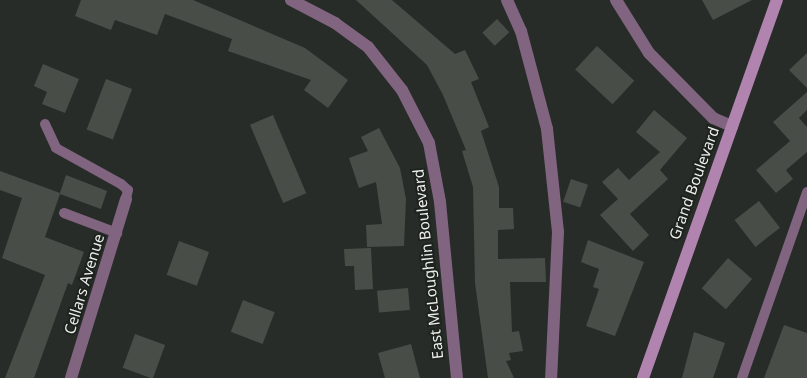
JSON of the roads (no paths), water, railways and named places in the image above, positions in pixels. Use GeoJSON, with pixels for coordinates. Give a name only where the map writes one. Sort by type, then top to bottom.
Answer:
{"type":"FeatureCollection","features":[{"type":"Feature","properties":{"kind":"main road","name":"Grand Boulevard"},"geometry":{"type":"LineString","coordinates":[[643,378],[777,0]]}},
{"type":"Feature","properties":{"kind":"street","name":"East McLoughlin Boulevard"},"geometry":{"type":"LineString","coordinates":[[291,0],[335,23],[368,48],[402,90],[429,143],[440,202],[457,378]]}},
{"type":"Feature","properties":{"kind":"street"},"geometry":{"type":"LineString","coordinates":[[507,0],[521,31],[548,139],[558,285],[551,378]]}},
{"type":"Feature","properties":{"kind":"street"},"geometry":{"type":"LineString","coordinates":[[616,0],[649,53],[713,118],[732,126]]}},
{"type":"Feature","properties":{"kind":"street","name":"Cellars Avenue"},"geometry":{"type":"LineString","coordinates":[[71,378],[126,199]]}},
{"type":"Feature","properties":{"kind":"lane"},"geometry":{"type":"LineString","coordinates":[[45,124],[56,148],[121,184],[128,190],[126,199]]}},
{"type":"Feature","properties":{"kind":"lane"},"geometry":{"type":"LineString","coordinates":[[742,378],[807,192]]}},
{"type":"Feature","properties":{"kind":"lane"},"geometry":{"type":"LineString","coordinates":[[64,213],[117,233]]}}]}
